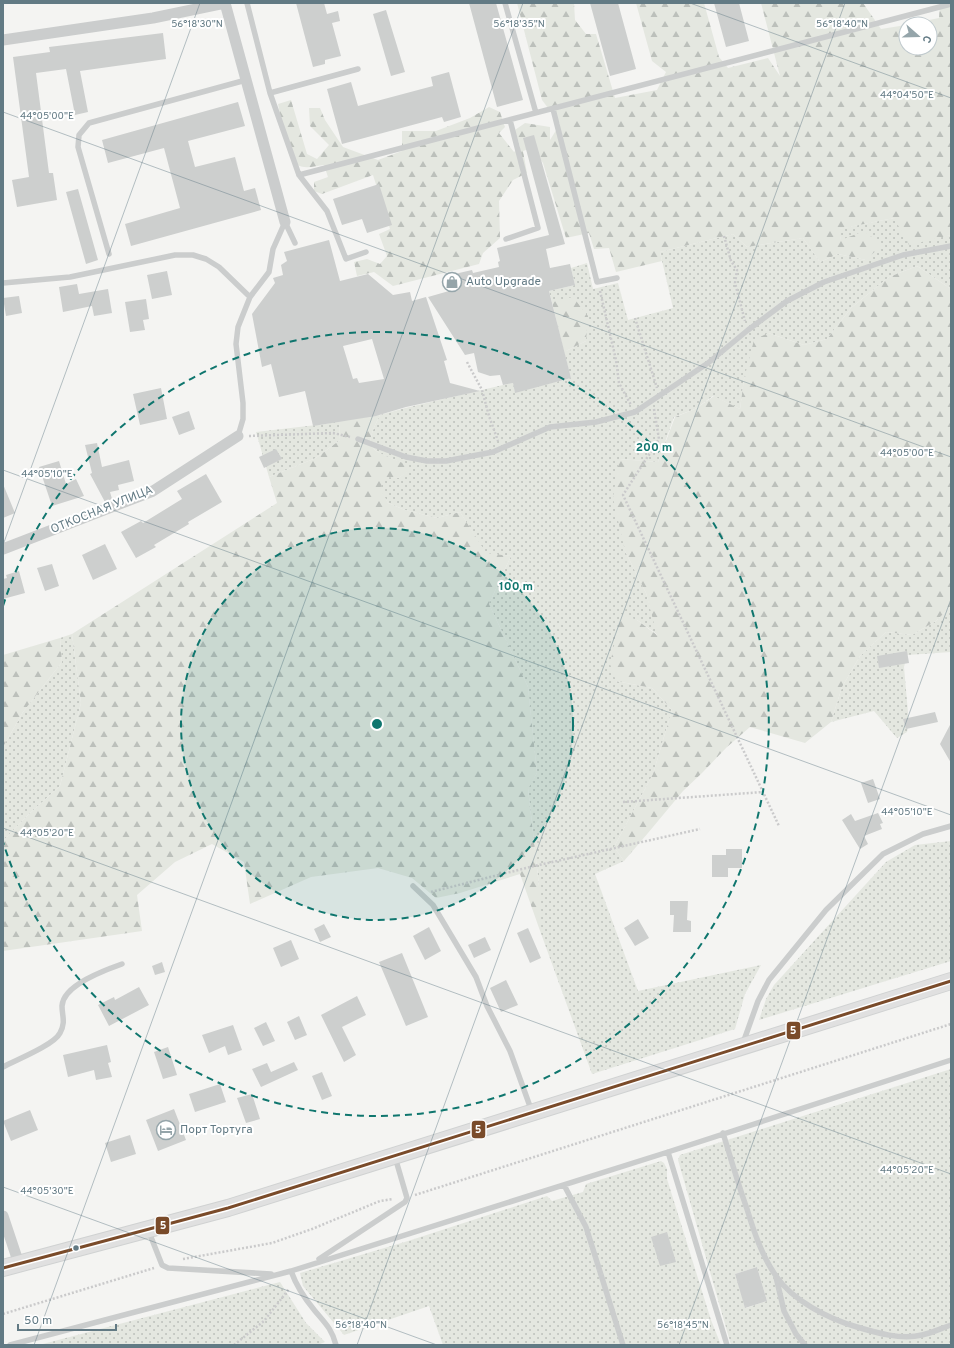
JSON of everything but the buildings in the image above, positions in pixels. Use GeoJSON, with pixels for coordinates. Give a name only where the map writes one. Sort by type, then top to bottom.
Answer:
{"type":"FeatureCollection","features":[{"type":"Feature","properties":{"kind":"street"},"geometry":{"type":"LineString","coordinates":[[3,40],[153,18],[225,3],[285,222]]}},
{"type":"Feature","properties":{"kind":"street","name":"ОТКОСНАЯ УЛИЦА"},"geometry":{"type":"LineString","coordinates":[[3,549],[153,490],[238,436]]}},
{"type":"Feature","properties":{"kind":"street"},"geometry":{"type":"LineString","coordinates":[[3,1268],[228,1208],[951,981]]}},
{"type":"Feature","properties":{"kind":"street"},"geometry":{"type":"LineString","coordinates":[[3,1216],[19,1264]]}},
{"type":"Feature","properties":{"kind":"lane"},"geometry":{"type":"LineString","coordinates":[[247,3],[270,93],[299,175],[327,211],[346,259],[366,252]]}},
{"type":"Feature","properties":{"kind":"lane"},"geometry":{"type":"LineString","coordinates":[[505,3],[536,113]]}},
{"type":"Feature","properties":{"kind":"lane"},"geometry":{"type":"LineString","coordinates":[[299,175],[951,4]]}},
{"type":"Feature","properties":{"kind":"lane"},"geometry":{"type":"LineString","coordinates":[[270,93],[358,69]]}},
{"type":"Feature","properties":{"kind":"lane"},"geometry":{"type":"LineString","coordinates":[[109,254],[78,147],[79,135],[89,123],[246,80]]}},
{"type":"Feature","properties":{"kind":"lane"},"geometry":{"type":"LineString","coordinates":[[553,109],[597,282],[617,278]]}},
{"type":"Feature","properties":{"kind":"lane"},"geometry":{"type":"LineString","coordinates":[[506,239],[538,228],[510,120]]}},
{"type":"Feature","properties":{"kind":"lane"},"geometry":{"type":"LineString","coordinates":[[285,222],[295,243]]}},
{"type":"Feature","properties":{"kind":"lane"},"geometry":{"type":"LineString","coordinates":[[238,436],[243,419],[244,403],[236,344],[238,327],[250,297],[269,272],[272,249],[285,222]]}},
{"type":"Feature","properties":{"kind":"lane"},"geometry":{"type":"LineString","coordinates":[[358,439],[406,457],[428,462],[446,461],[493,452],[550,426],[596,422],[635,412],[708,363],[748,330],[787,301],[824,282],[903,255],[951,246]]}},
{"type":"Feature","properties":{"kind":"lane"},"geometry":{"type":"LineString","coordinates":[[3,283],[70,277],[175,255],[193,255],[206,259],[219,266],[250,297]]}},
{"type":"Feature","properties":{"kind":"lane"},"geometry":{"type":"LineString","coordinates":[[743,1046],[758,1001],[769,980],[826,910],[883,854],[923,834],[951,826]]}},
{"type":"Feature","properties":{"kind":"lane"},"geometry":{"type":"LineString","coordinates":[[413,886],[433,905],[476,977],[487,1006],[510,1051],[532,1112]]}},
{"type":"Feature","properties":{"kind":"lane"},"geometry":{"type":"LineString","coordinates":[[3,1067],[53,1041],[60,1033],[64,1021],[62,1005],[64,997],[70,990],[101,971],[122,964]]}},
{"type":"Feature","properties":{"kind":"lane"},"geometry":{"type":"LineString","coordinates":[[10,1345],[291,1271],[668,1152],[951,1060]]}},
{"type":"Feature","properties":{"kind":"lane"},"geometry":{"type":"LineString","coordinates":[[723,1134],[752,1227],[763,1254],[776,1276],[791,1293],[813,1308],[840,1322],[866,1330],[903,1337],[922,1335],[951,1325]]}},
{"type":"Feature","properties":{"kind":"lane"},"geometry":{"type":"LineString","coordinates":[[668,1152],[727,1345]]}},
{"type":"Feature","properties":{"kind":"lane"},"geometry":{"type":"LineString","coordinates":[[313,1263],[405,1202],[407,1198],[395,1155]]}},
{"type":"Feature","properties":{"kind":"lane"},"geometry":{"type":"LineString","coordinates":[[564,1185],[586,1227],[623,1345]]}},
{"type":"Feature","properties":{"kind":"lane"},"geometry":{"type":"LineString","coordinates":[[148,1230],[162,1265],[168,1268],[277,1274]]}},
{"type":"Feature","properties":{"kind":"lane"},"geometry":{"type":"LineString","coordinates":[[291,1271],[295,1282],[314,1310],[326,1322],[336,1345]]}},
{"type":"Feature","properties":{"kind":"lane"},"geometry":{"type":"LineString","coordinates":[[776,1276],[784,1311],[796,1334],[805,1345]]}},
{"type":"Feature","properties":{"kind":"path"},"geometry":{"type":"LineString","coordinates":[[724,236],[731,262],[736,270],[735,283],[748,330]]}},
{"type":"Feature","properties":{"kind":"path"},"geometry":{"type":"LineString","coordinates":[[597,282],[616,360],[619,383],[635,412]]}},
{"type":"Feature","properties":{"kind":"path"},"geometry":{"type":"LineString","coordinates":[[634,318],[659,396]]}},
{"type":"Feature","properties":{"kind":"path"},"geometry":{"type":"LineString","coordinates":[[467,362],[482,390],[500,449]]}},
{"type":"Feature","properties":{"kind":"path"},"geometry":{"type":"LineString","coordinates":[[652,401],[659,439],[622,494],[779,826]]}},
{"type":"Feature","properties":{"kind":"path"},"geometry":{"type":"LineString","coordinates":[[238,436],[333,433],[358,439]]}},
{"type":"Feature","properties":{"kind":"path"},"geometry":{"type":"LineString","coordinates":[[623,802],[763,792]]}},
{"type":"Feature","properties":{"kind":"path"},"geometry":{"type":"LineString","coordinates":[[423,894],[530,867],[700,829]]}},
{"type":"Feature","properties":{"kind":"path"},"geometry":{"type":"LineString","coordinates":[[3,1314],[185,1258],[272,1243],[312,1229],[380,1201],[407,1198],[951,1024]]}},
{"type":"Feature","properties":{"kind":"path"},"geometry":{"type":"LineString","coordinates":[[234,1345],[264,1321],[295,1282]]}},
{"type":"Feature","properties":{"kind":"green space"},"geometry":{"type":"Polygon","coordinates":[[[517,3],[574,3],[575,20],[586,34],[596,34],[615,98],[657,90],[666,72],[652,61],[636,3],[704,3],[719,57],[728,68],[768,58],[780,76],[761,3],[863,3],[881,29],[898,26],[898,56],[938,56],[938,18],[940,3],[951,3],[951,235],[909,245],[894,218],[839,229],[841,240],[864,231],[882,245],[866,260],[838,254],[820,262],[803,238],[747,247],[733,234],[660,252],[662,261],[616,272],[609,248],[594,249],[589,233],[566,238],[543,163],[532,148],[523,151],[527,173],[513,180],[499,201],[500,238],[483,253],[479,264],[393,286],[374,272],[357,276],[354,262],[367,259],[380,264],[387,256],[379,234],[390,229],[373,175],[322,194],[314,191],[314,182],[328,177],[324,165],[302,167],[292,160],[286,145],[278,104],[291,100],[307,154],[317,159],[329,145],[310,126],[309,108],[320,108],[325,120],[343,147],[378,160],[402,151],[402,131],[436,131],[470,118],[489,107],[500,112],[505,127],[499,133],[514,152],[520,147],[515,130],[525,123],[550,127],[550,140],[560,124],[542,100],[517,3]]]}},
{"type":"Feature","properties":{"kind":"green space"},"geometry":{"type":"Polygon","coordinates":[[[894,218],[940,237],[951,235],[951,289],[917,266],[889,277],[851,308],[827,339],[804,345],[768,333],[744,379],[740,409],[713,396],[695,409],[674,417],[658,462],[619,459],[625,551],[646,593],[658,635],[637,620],[616,681],[652,688],[672,710],[653,774],[614,847],[624,861],[595,874],[638,991],[761,965],[745,994],[735,1029],[592,1074],[539,928],[539,886],[528,788],[537,773],[528,687],[489,604],[511,556],[486,554],[460,512],[437,518],[405,510],[388,503],[379,488],[387,476],[398,478],[407,472],[404,464],[377,452],[373,448],[371,436],[374,427],[380,415],[405,408],[513,383],[515,392],[571,378],[564,352],[586,341],[552,302],[549,291],[575,285],[571,268],[587,263],[593,289],[618,283],[628,320],[673,308],[660,252],[733,234],[747,247],[803,238],[820,262],[838,254],[866,260],[841,240],[838,229],[894,218]]]}},
{"type":"Feature","properties":{"kind":"green space"},"geometry":{"type":"Polygon","coordinates":[[[917,266],[951,289],[951,606],[936,621],[912,635],[886,632],[860,656],[842,687],[831,722],[805,743],[750,727],[727,747],[683,791],[624,861],[614,847],[653,774],[672,710],[652,688],[616,681],[610,664],[621,614],[637,620],[657,635],[646,593],[625,551],[613,498],[619,459],[658,462],[675,417],[695,409],[714,396],[740,409],[744,379],[754,340],[768,333],[804,345],[827,339],[851,308],[889,277],[917,266]]]}},
{"type":"Feature","properties":{"kind":"green space"},"geometry":{"type":"Polygon","coordinates":[[[573,297],[588,316],[586,341],[564,352],[552,302],[573,297]]]}},
{"type":"Feature","properties":{"kind":"green space"},"geometry":{"type":"Polygon","coordinates":[[[380,415],[371,436],[373,448],[384,455],[405,464],[408,472],[398,478],[387,477],[380,488],[388,503],[405,510],[437,518],[460,512],[486,553],[511,556],[489,604],[528,687],[537,773],[528,789],[539,886],[539,928],[520,874],[460,893],[436,898],[412,878],[378,868],[311,877],[250,904],[244,862],[212,844],[175,862],[137,895],[142,931],[3,951],[3,838],[4,840],[28,815],[60,786],[81,703],[72,634],[277,503],[269,477],[316,458],[340,440],[339,421],[380,415]]]}},
{"type":"Feature","properties":{"kind":"green space"},"geometry":{"type":"Polygon","coordinates":[[[339,421],[340,440],[316,458],[269,477],[256,432],[339,421]]]}},
{"type":"Feature","properties":{"kind":"green space"},"geometry":{"type":"Polygon","coordinates":[[[951,606],[951,652],[907,655],[904,667],[909,724],[907,732],[897,738],[874,711],[831,722],[842,687],[860,656],[886,632],[912,635],[936,621],[951,606]]]}},
{"type":"Feature","properties":{"kind":"green space"},"geometry":{"type":"Polygon","coordinates":[[[72,634],[81,703],[60,786],[28,815],[4,840],[3,747],[23,712],[62,662],[60,638],[72,634]]]}},
{"type":"Feature","properties":{"kind":"green space"},"geometry":{"type":"Polygon","coordinates":[[[60,638],[62,662],[23,712],[3,747],[3,655],[60,638]]]}},
{"type":"Feature","properties":{"kind":"green space"},"geometry":{"type":"Polygon","coordinates":[[[951,841],[951,961],[759,1020],[766,999],[774,985],[886,862],[915,845],[951,841]]]}},
{"type":"Feature","properties":{"kind":"green space"},"geometry":{"type":"Polygon","coordinates":[[[951,1069],[951,1345],[731,1345],[678,1160],[680,1155],[951,1069]],[[757,1267],[735,1274],[746,1308],[767,1301],[757,1267]]]}},
{"type":"Feature","properties":{"kind":"green space"},"geometry":{"type":"Polygon","coordinates":[[[661,1161],[667,1169],[667,1179],[711,1320],[721,1345],[443,1345],[429,1306],[344,1335],[303,1286],[300,1273],[408,1241],[547,1196],[552,1201],[583,1192],[586,1184],[661,1161]]]}},
{"type":"Feature","properties":{"kind":"green space"},"geometry":{"type":"Polygon","coordinates":[[[280,1282],[306,1323],[325,1342],[320,1345],[39,1345],[280,1282]]]}},
{"type":"Feature","properties":{"kind":"transit line","name":"5"},"geometry":{"type":"LineString","coordinates":[[3,1268],[228,1208],[951,981]]}},
{"type":"Feature","properties":{"kind":"place","name":"Auto Upgrade"},"geometry":{"type":"Point","coordinates":[452,282]}},
{"type":"Feature","properties":{"kind":"place","name":"Порт Тортуга"},"geometry":{"type":"Point","coordinates":[166,1130]}}]}
